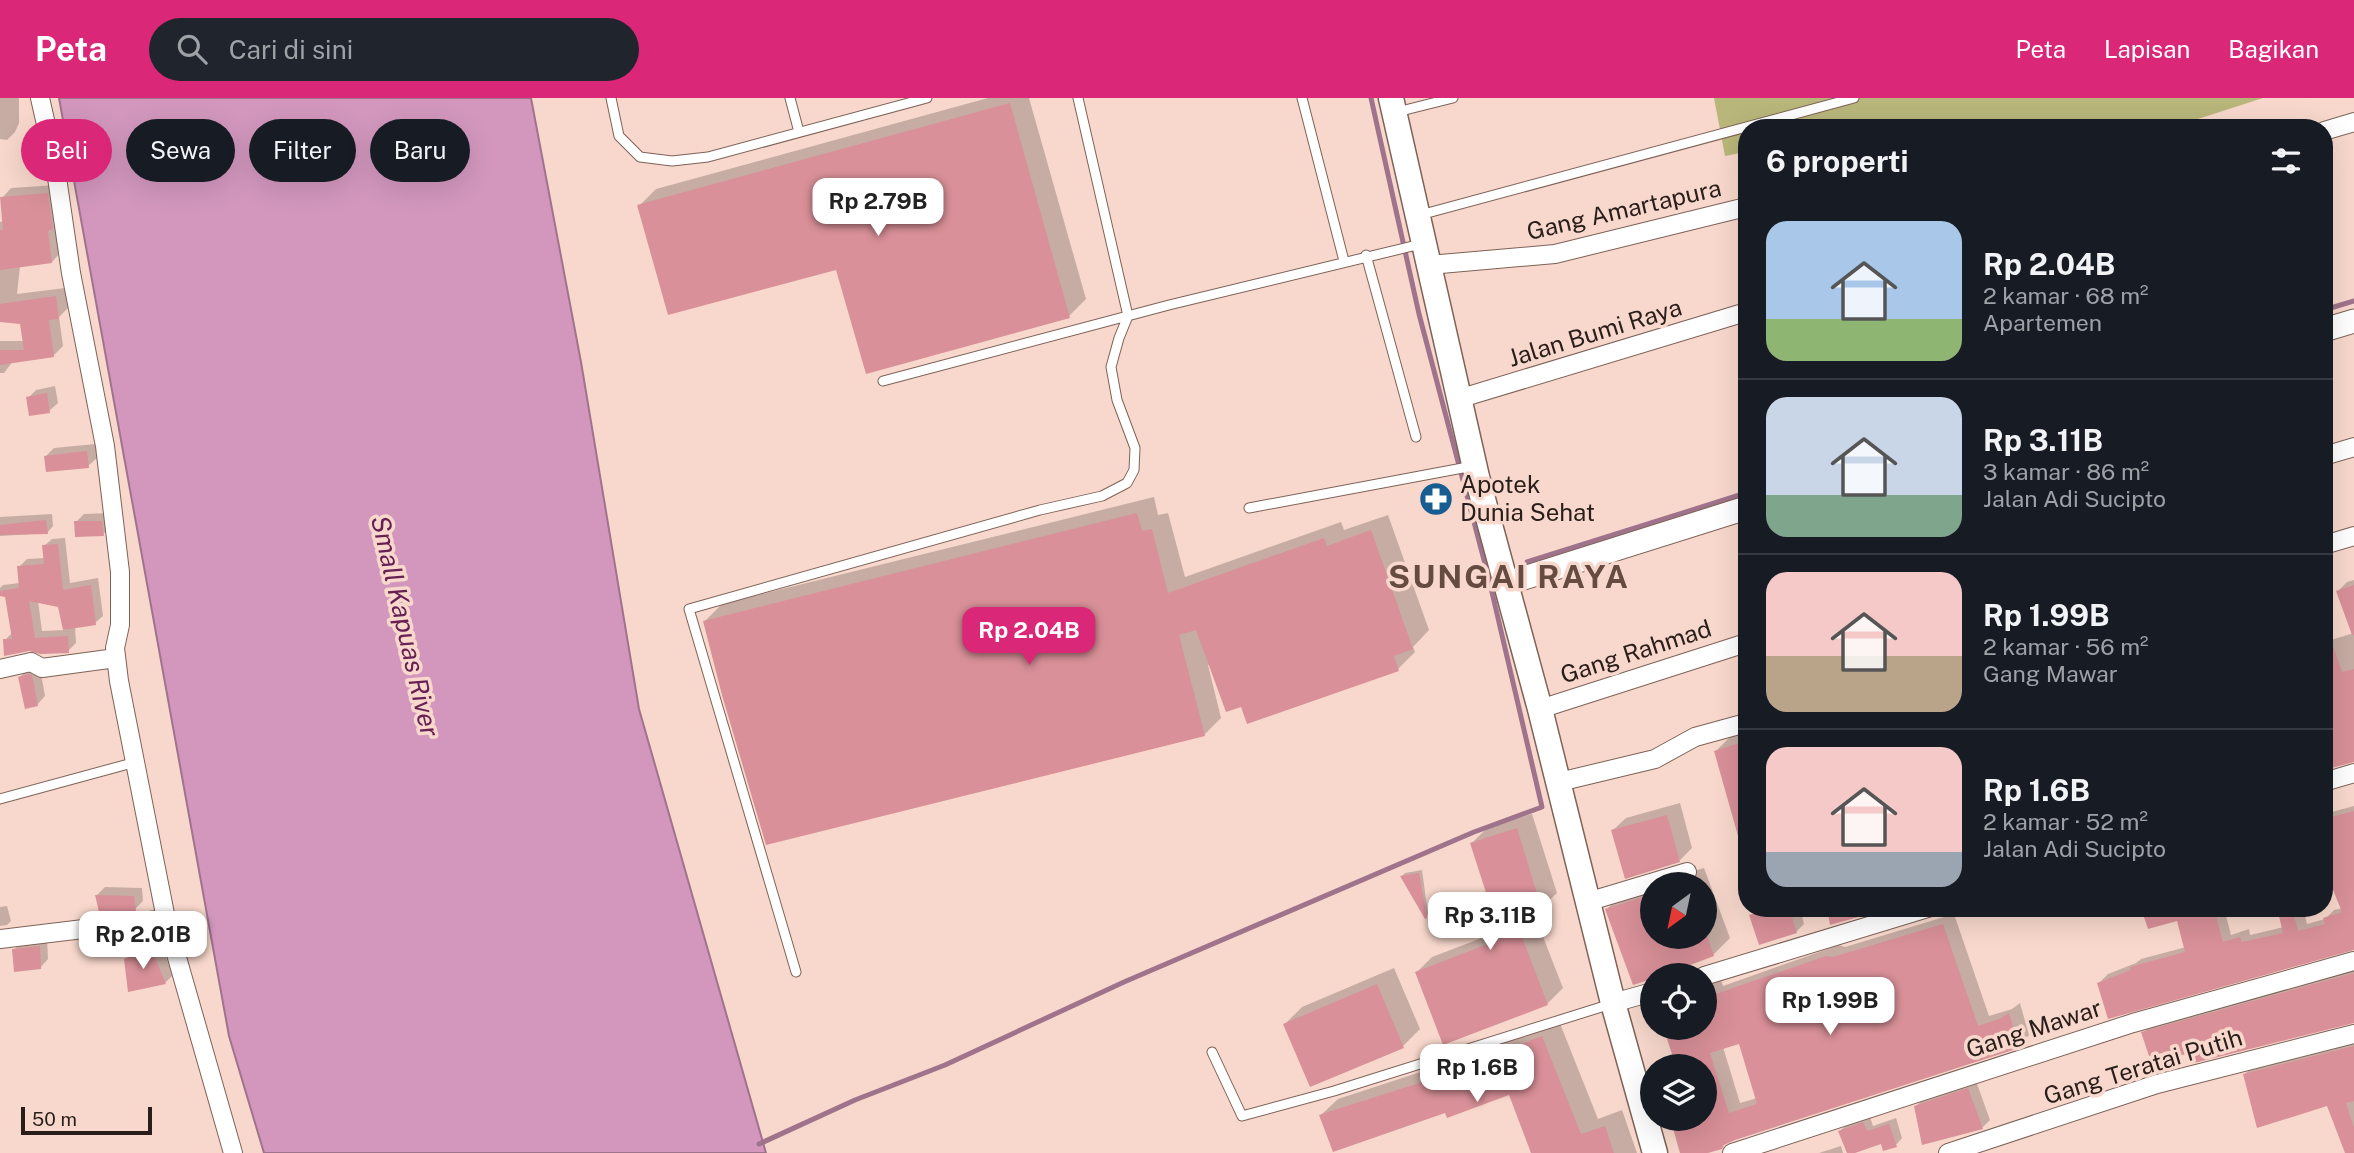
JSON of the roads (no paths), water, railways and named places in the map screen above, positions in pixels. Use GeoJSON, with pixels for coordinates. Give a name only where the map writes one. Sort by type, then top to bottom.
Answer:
{"type":"FeatureCollection","features":[{"type":"Feature","properties":{"kind":"main road"},"geometry":{"type":"LineString","coordinates":[[1392,106],[1422,252],[1458,399],[1559,782],[1613,1003],[1655,1153]]}},
{"type":"Feature","properties":{"kind":"street"},"geometry":{"type":"LineString","coordinates":[[40,98],[55,164],[71,273],[106,446],[120,572],[120,625],[115,648],[116,658],[166,919],[231,1147]]}},
{"type":"Feature","properties":{"kind":"street"},"geometry":{"type":"LineString","coordinates":[[2333,128],[2354,122]]}},
{"type":"Feature","properties":{"kind":"street","name":"Gang Amartapura"},"geometry":{"type":"LineString","coordinates":[[1422,252],[1555,254],[1738,209]]}},
{"type":"Feature","properties":{"kind":"street","name":"Jalan Bumi Raya"},"geometry":{"type":"LineString","coordinates":[[1458,399],[1738,314]]}},
{"type":"Feature","properties":{"kind":"street"},"geometry":{"type":"LineString","coordinates":[[2333,327],[2354,321]]}},
{"type":"Feature","properties":{"kind":"street"},"geometry":{"type":"LineString","coordinates":[[2333,453],[2354,447]]}},
{"type":"Feature","properties":{"kind":"street"},"geometry":{"type":"LineString","coordinates":[[1505,584],[1738,511]]}},
{"type":"Feature","properties":{"kind":"street"},"geometry":{"type":"LineString","coordinates":[[2333,542],[2354,536]]}},
{"type":"Feature","properties":{"kind":"street","name":"Gang Rahmad"},"geometry":{"type":"LineString","coordinates":[[1540,709],[1738,646]]}},
{"type":"Feature","properties":{"kind":"street"},"geometry":{"type":"LineString","coordinates":[[0,669],[31,662],[43,668],[116,658]]}},
{"type":"Feature","properties":{"kind":"street"},"geometry":{"type":"LineString","coordinates":[[1559,782],[1655,759],[1695,737],[1738,725]]}},
{"type":"Feature","properties":{"kind":"street"},"geometry":{"type":"LineString","coordinates":[[2333,779],[2354,773]]}},
{"type":"Feature","properties":{"kind":"street"},"geometry":{"type":"LineString","coordinates":[[1587,902],[1640,886]]}},
{"type":"Feature","properties":{"kind":"street"},"geometry":{"type":"LineString","coordinates":[[1717,972],[1875,917]]}},
{"type":"Feature","properties":{"kind":"street"},"geometry":{"type":"LineString","coordinates":[[0,939],[166,919]]}},
{"type":"Feature","properties":{"kind":"street","name":"Gang Mawar"},"geometry":{"type":"LineString","coordinates":[[1732,1153],[2133,1023],[2354,961]]}},
{"type":"Feature","properties":{"kind":"street"},"geometry":{"type":"LineString","coordinates":[[1613,1003],[1640,995]]}},
{"type":"Feature","properties":{"kind":"street","name":"Gang Teratai Putih"},"geometry":{"type":"LineString","coordinates":[[1948,1153],[2157,1084],[2354,1034]]}},
{"type":"Feature","properties":{"kind":"lane"},"geometry":{"type":"LineString","coordinates":[[611,98],[619,136],[640,157],[672,161],[708,157],[927,98]]}},
{"type":"Feature","properties":{"kind":"lane"},"geometry":{"type":"LineString","coordinates":[[790,98],[799,132]]}},
{"type":"Feature","properties":{"kind":"lane"},"geometry":{"type":"LineString","coordinates":[[796,972],[688,609],[1040,510],[1102,496],[1127,483],[1134,470],[1135,448],[1117,400],[1111,367],[1118,338],[1128,316],[1078,98]]}},
{"type":"Feature","properties":{"kind":"lane"},"geometry":{"type":"LineString","coordinates":[[1302,98],[1344,261]]}},
{"type":"Feature","properties":{"kind":"lane"},"geometry":{"type":"LineString","coordinates":[[1392,106],[1453,98]]}},
{"type":"Feature","properties":{"kind":"lane"},"geometry":{"type":"LineString","coordinates":[[1776,119],[1854,98]]}},
{"type":"Feature","properties":{"kind":"lane"},"geometry":{"type":"LineString","coordinates":[[1416,216],[1738,129]]}},
{"type":"Feature","properties":{"kind":"lane"},"geometry":{"type":"LineString","coordinates":[[883,381],[1344,261],[1397,250],[1422,252]]}},
{"type":"Feature","properties":{"kind":"lane"},"geometry":{"type":"LineString","coordinates":[[1366,256],[1416,437]]}},
{"type":"Feature","properties":{"kind":"lane"},"geometry":{"type":"LineString","coordinates":[[1249,508],[1468,467]]}},
{"type":"Feature","properties":{"kind":"lane"},"geometry":{"type":"LineString","coordinates":[[0,799],[136,762]]}},
{"type":"Feature","properties":{"kind":"lane"},"geometry":{"type":"LineString","coordinates":[[1212,1052],[1242,1116],[1334,1091],[1613,1003]]}},
{"type":"Feature","properties":{"kind":"water","name":"Small Kapuas River"},"geometry":{"type":"Polygon","coordinates":[[[59,98],[531,98],[581,362],[639,709],[766,1153],[264,1153],[229,1036],[74,182],[112,182],[112,119],[63,119],[59,98]]]}},
{"type":"Feature","properties":{"kind":"waterway"},"geometry":{"type":"LineString","coordinates":[[759,1144],[855,1100],[945,1065],[1124,982],[1474,832],[1542,807],[1488,575],[1419,314],[1371,98]]}},
{"type":"Feature","properties":{"kind":"waterway"},"geometry":{"type":"LineString","coordinates":[[2333,307],[2354,301]]}},
{"type":"Feature","properties":{"kind":"waterway"},"geometry":{"type":"LineString","coordinates":[[1527,562],[1738,496]]}},
{"type":"Feature","properties":{"kind":"place","name":"Apotek Dunia Sehat"},"geometry":{"type":"Point","coordinates":[1436,499]}},
{"type":"Feature","properties":{"kind":"district","name":"SUNGAI RAYA"},"geometry":{"type":"Point","coordinates":[1509,577]}}]}
